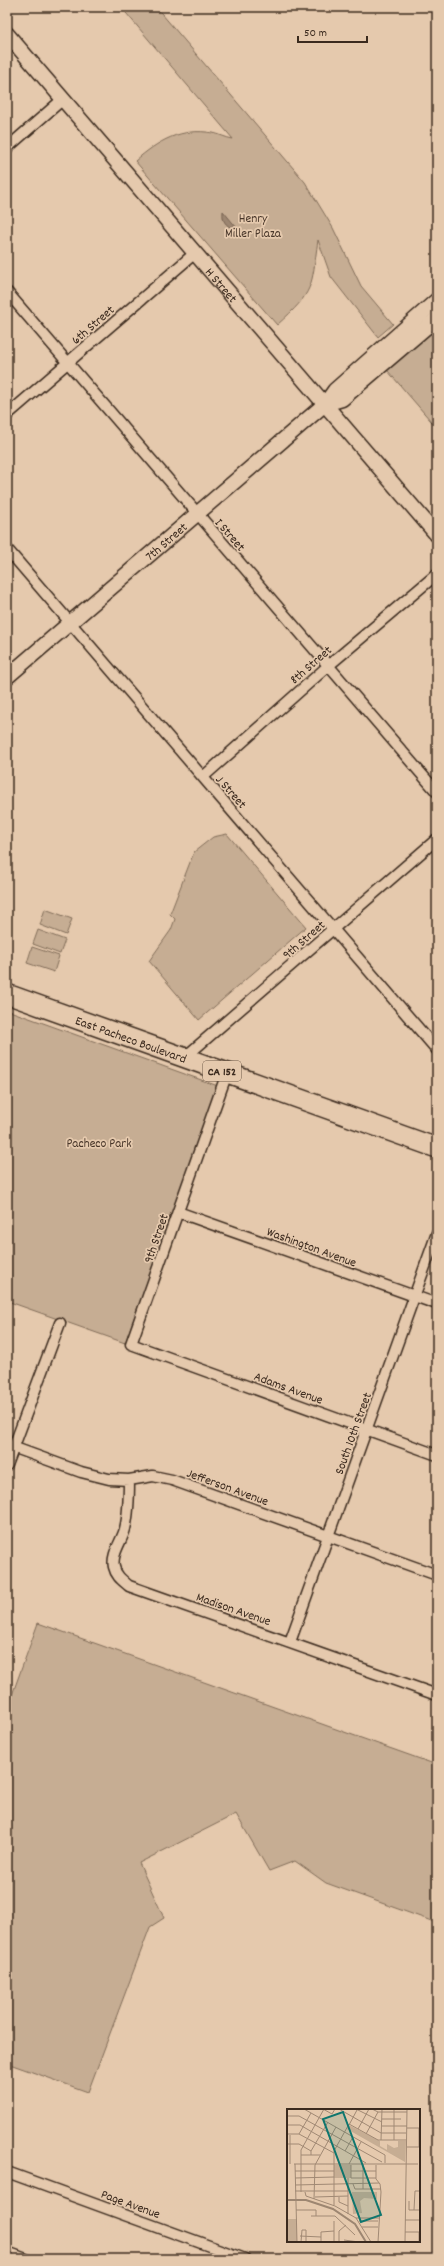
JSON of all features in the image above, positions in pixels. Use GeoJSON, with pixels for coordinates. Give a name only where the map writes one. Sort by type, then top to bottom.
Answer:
{"type":"FeatureCollection","features":[{"type":"Feature","properties":{"kind":"highway","name":"East Pacheco Boulevard"},"geometry":{"type":"LineString","coordinates":[[7,994],[437,1148]]}},
{"type":"Feature","properties":{"kind":"street","name":"H Street"},"geometry":{"type":"LineString","coordinates":[[7,34],[437,536]]}},
{"type":"Feature","properties":{"kind":"street"},"geometry":{"type":"LineString","coordinates":[[7,148],[63,99]]}},
{"type":"Feature","properties":{"kind":"street","name":"6th Street"},"geometry":{"type":"LineString","coordinates":[[7,415],[195,253]]}},
{"type":"Feature","properties":{"kind":"street","name":"I Street"},"geometry":{"type":"LineString","coordinates":[[7,292],[196,514],[437,792]]}},
{"type":"Feature","properties":{"kind":"street","name":"7th Street"},"geometry":{"type":"LineString","coordinates":[[7,677],[324,404],[335,390],[437,300]]}},
{"type":"Feature","properties":{"kind":"street","name":"7th Street"},"geometry":{"type":"LineString","coordinates":[[324,404],[342,399],[437,318]]}},
{"type":"Feature","properties":{"kind":"street","name":"J Street"},"geometry":{"type":"LineString","coordinates":[[7,549],[437,1050]]}},
{"type":"Feature","properties":{"kind":"street","name":"8th Street"},"geometry":{"type":"LineString","coordinates":[[203,777],[328,666],[437,574]]}},
{"type":"Feature","properties":{"kind":"street","name":"9th Street"},"geometry":{"type":"LineString","coordinates":[[184,1058],[334,930],[437,839]]}},
{"type":"Feature","properties":{"kind":"street","name":"9th Street"},"geometry":{"type":"LineString","coordinates":[[131,1344],[227,1073]]}},
{"type":"Feature","properties":{"kind":"street","name":"Washington Avenue"},"geometry":{"type":"LineString","coordinates":[[178,1212],[437,1304]]}},
{"type":"Feature","properties":{"kind":"street","name":"South 10th Street"},"geometry":{"type":"LineString","coordinates":[[290,1642],[437,1233]]}},
{"type":"Feature","properties":{"kind":"street"},"geometry":{"type":"LineString","coordinates":[[7,1465],[10,1446],[60,1323]]}},
{"type":"Feature","properties":{"kind":"street","name":"Adams Avenue"},"geometry":{"type":"LineString","coordinates":[[131,1344],[437,1455]]}},
{"type":"Feature","properties":{"kind":"street","name":"Jefferson Avenue"},"geometry":{"type":"LineString","coordinates":[[10,1446],[81,1472],[108,1478],[129,1480],[153,1476],[172,1480],[437,1575]]}},
{"type":"Feature","properties":{"kind":"street","name":"Madison Avenue"},"geometry":{"type":"LineString","coordinates":[[129,1480],[129,1504],[125,1529],[116,1552],[113,1566],[117,1576],[129,1586],[437,1695]]}},
{"type":"Feature","properties":{"kind":"street","name":"Page Avenue"},"geometry":{"type":"LineString","coordinates":[[7,2172],[245,2259]]}},
{"type":"Feature","properties":{"kind":"street"},"geometry":{"type":"LineString","coordinates":[[7,2252],[26,2259]]}},
{"type":"Feature","properties":{"kind":"green space","name":"Henry Miller Plaza"},"geometry":{"type":"Polygon","coordinates":[[[121,7],[156,7],[305,182],[333,228],[361,286],[393,324],[378,337],[331,277],[318,240],[314,269],[309,288],[305,296],[277,325],[135,161],[152,147],[180,134],[201,132],[233,139],[121,7]]]}},
{"type":"Feature","properties":{"kind":"green space"},"geometry":{"type":"Polygon","coordinates":[[[437,328],[437,428],[387,370],[437,328]]]}},
{"type":"Feature","properties":{"kind":"green space"},"geometry":{"type":"Polygon","coordinates":[[[227,834],[306,927],[199,1020],[149,961],[171,930],[175,919],[170,914],[194,852],[213,837],[227,834]]]}},
{"type":"Feature","properties":{"kind":"green space"},"geometry":{"type":"Polygon","coordinates":[[[45,909],[72,919],[66,935],[40,925],[45,909]]]}},
{"type":"Feature","properties":{"kind":"green space"},"geometry":{"type":"Polygon","coordinates":[[[38,930],[65,940],[60,954],[33,944],[38,930]]]}},
{"type":"Feature","properties":{"kind":"green space"},"geometry":{"type":"Polygon","coordinates":[[[32,947],[59,956],[54,972],[27,963],[32,947]]]}},
{"type":"Feature","properties":{"kind":"green space","name":"Pacheco Park"},"geometry":{"type":"Polygon","coordinates":[[[7,1010],[218,1086],[125,1343],[7,1301],[7,1010]]]}},
{"type":"Feature","properties":{"kind":"green space"},"geometry":{"type":"Polygon","coordinates":[[[38,1623],[437,1765],[437,1923],[326,1883],[295,1861],[269,1871],[236,1814],[139,1863],[164,1918],[150,1927],[88,2092],[7,2063],[7,1709],[38,1623]]]}},
{"type":"Feature","properties":{"kind":"shaded area"},"geometry":{"type":"Polygon","coordinates":[[[223,211],[237,228],[234,229],[226,224],[223,217],[223,211]]]}}]}
